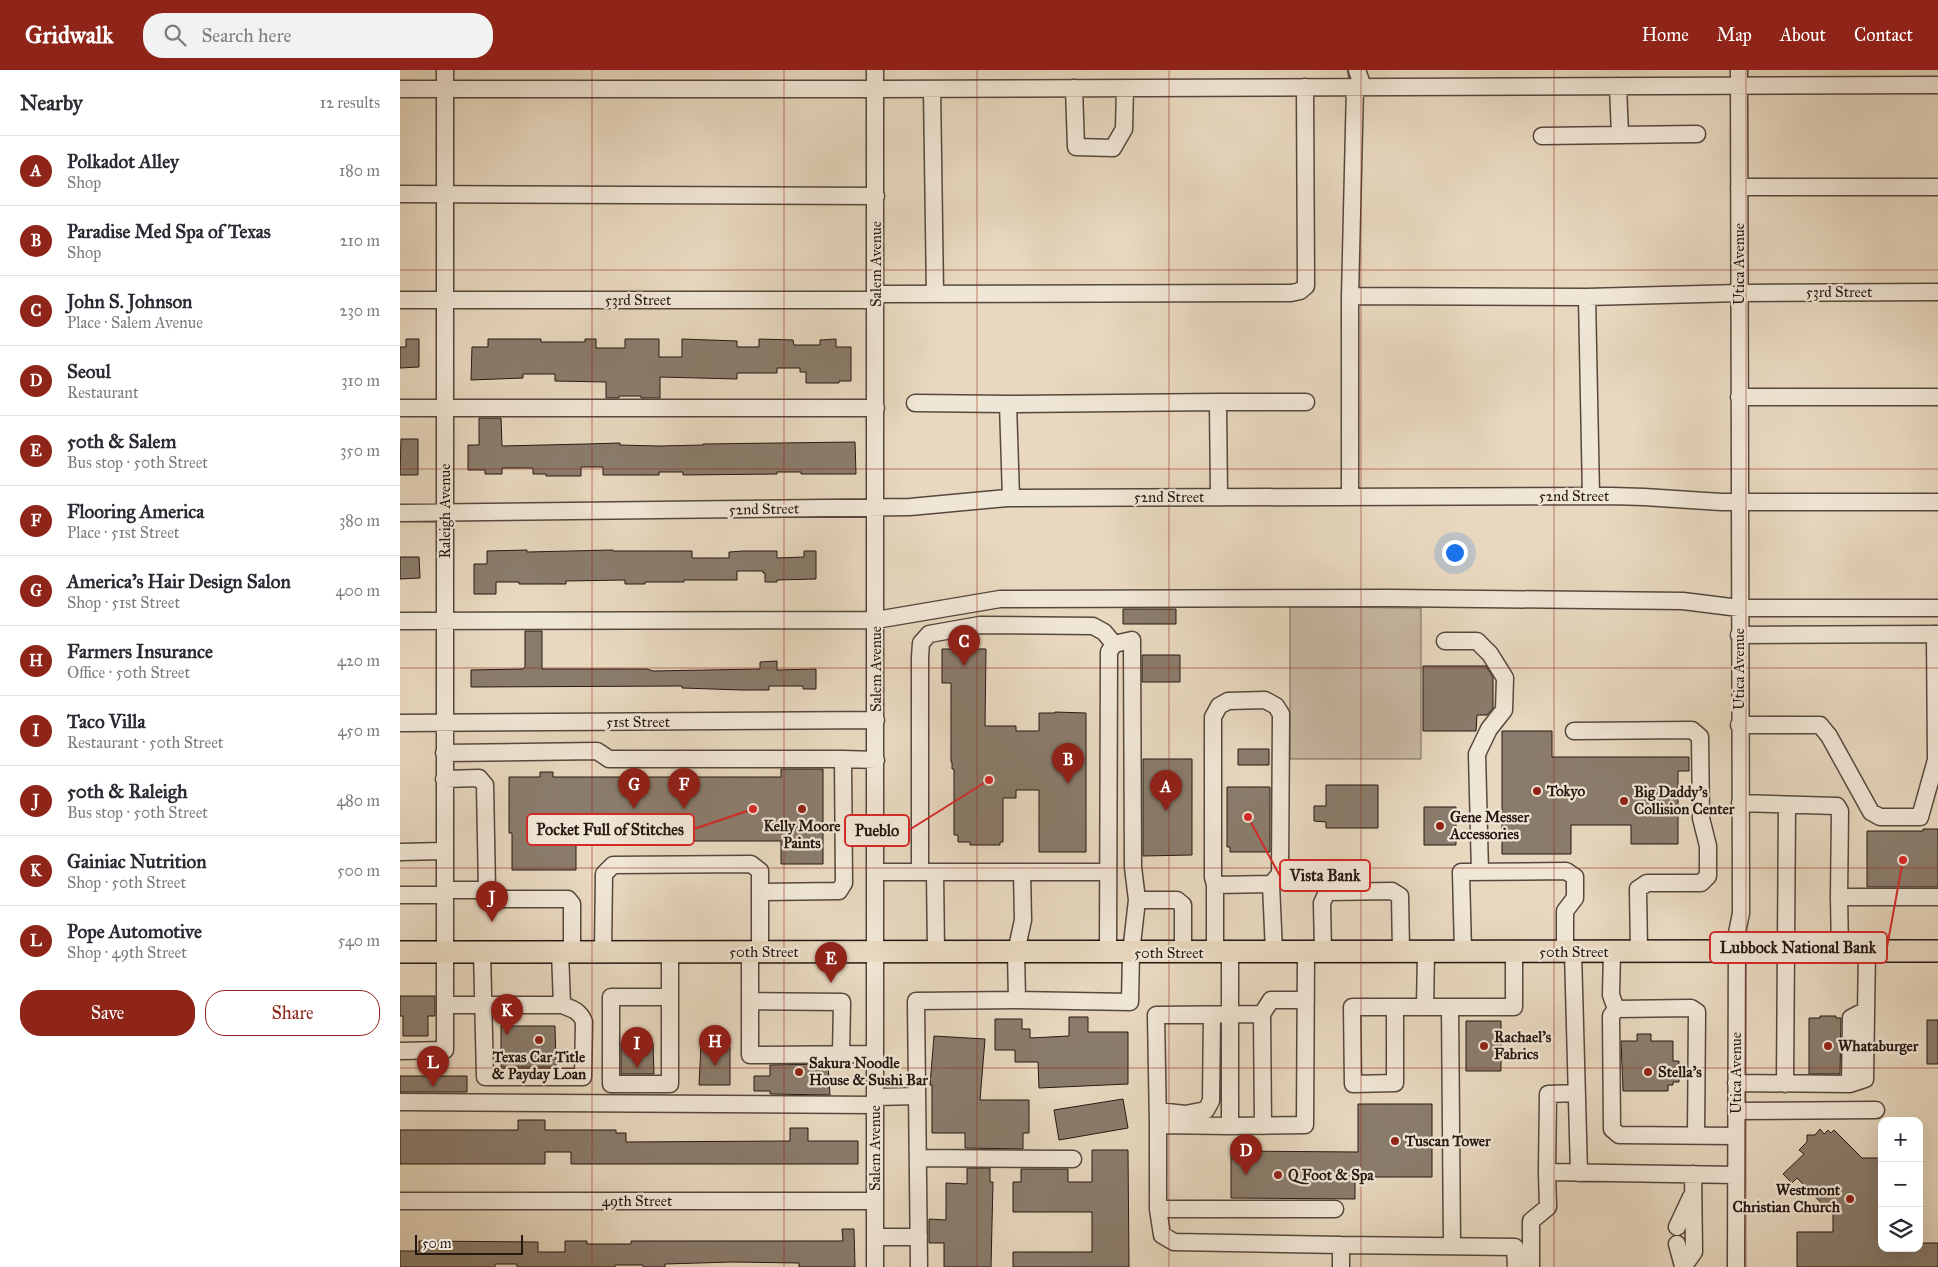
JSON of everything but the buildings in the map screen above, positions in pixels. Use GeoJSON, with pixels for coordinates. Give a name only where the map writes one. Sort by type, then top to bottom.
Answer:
{"type":"FeatureCollection","features":[{"type":"Feature","properties":{"kind":"main road","name":"50th Street"},"geometry":{"type":"LineString","coordinates":[[400,952],[1938,951]]}},
{"type":"Feature","properties":{"kind":"street","name":"Raleigh Avenue"},"geometry":{"type":"LineString","coordinates":[[400,1051],[445,1050],[445,70]]}},
{"type":"Feature","properties":{"kind":"street","name":"Salem Avenue"},"geometry":{"type":"LineString","coordinates":[[875,70],[875,1267]]}},
{"type":"Feature","properties":{"kind":"street"},"geometry":{"type":"LineString","coordinates":[[1350,497],[1350,296],[1359,87],[1357,70]]}},
{"type":"Feature","properties":{"kind":"street"},"geometry":{"type":"LineString","coordinates":[[400,89],[1618,86],[1739,78],[1938,85]]}},
{"type":"Feature","properties":{"kind":"street","name":"Utica Avenue"},"geometry":{"type":"LineString","coordinates":[[1736,1267],[1737,933],[1741,913],[1739,724],[1739,78]]}},
{"type":"Feature","properties":{"kind":"street"},"geometry":{"type":"LineString","coordinates":[[1618,86],[1620,135]]}},
{"type":"Feature","properties":{"kind":"street","name":"53rd Street"},"geometry":{"type":"LineString","coordinates":[[400,300],[876,297],[935,294],[1291,293],[1300,291],[1306,286],[1305,87]]}},
{"type":"Feature","properties":{"kind":"street"},"geometry":{"type":"LineString","coordinates":[[1074,88],[1076,147],[1113,148],[1124,129],[1125,88]]}},
{"type":"Feature","properties":{"kind":"street"},"geometry":{"type":"LineString","coordinates":[[932,89],[935,294]]}},
{"type":"Feature","properties":{"kind":"street"},"geometry":{"type":"LineString","coordinates":[[1542,136],[1697,134]]}},
{"type":"Feature","properties":{"kind":"street"},"geometry":{"type":"LineString","coordinates":[[1739,187],[1938,187]]}},
{"type":"Feature","properties":{"kind":"street"},"geometry":{"type":"LineString","coordinates":[[400,194],[876,196]]}},
{"type":"Feature","properties":{"kind":"street","name":"53rd Street"},"geometry":{"type":"LineString","coordinates":[[1350,296],[1587,297],[1739,293],[1938,292]]}},
{"type":"Feature","properties":{"kind":"street"},"geometry":{"type":"LineString","coordinates":[[1587,297],[1591,496]]}},
{"type":"Feature","properties":{"kind":"street"},"geometry":{"type":"LineString","coordinates":[[1739,397],[1938,397]]}},
{"type":"Feature","properties":{"kind":"street"},"geometry":{"type":"LineString","coordinates":[[1218,402],[1219,497]]}},
{"type":"Feature","properties":{"kind":"street"},"geometry":{"type":"LineString","coordinates":[[915,403],[1306,402]]}},
{"type":"Feature","properties":{"kind":"street"},"geometry":{"type":"LineString","coordinates":[[1008,404],[1011,498]]}},
{"type":"Feature","properties":{"kind":"street"},"geometry":{"type":"LineString","coordinates":[[400,408],[876,408]]}},
{"type":"Feature","properties":{"kind":"street","name":"52nd Street"},"geometry":{"type":"LineString","coordinates":[[400,513],[910,508],[1011,498],[1644,496],[1721,502],[1938,502]]}},
{"type":"Feature","properties":{"kind":"street"},"geometry":{"type":"LineString","coordinates":[[400,621],[876,620],[1000,599],[1401,598],[1683,601],[1739,608],[1938,608]]}},
{"type":"Feature","properties":{"kind":"street"},"geometry":{"type":"LineString","coordinates":[[936,952],[928,872],[921,643],[929,634],[980,626],[1093,626],[1104,632],[1114,644]]}},
{"type":"Feature","properties":{"kind":"street"},"geometry":{"type":"LineString","coordinates":[[1739,635],[1936,634],[1936,760],[1920,817],[1880,817],[1871,812],[1829,736],[1820,725],[1739,724]]}},
{"type":"Feature","properties":{"kind":"street"},"geometry":{"type":"LineString","coordinates":[[919,1267],[916,1001],[1130,1002],[1131,953],[1137,900],[1133,868],[1132,640],[1114,644],[1109,652],[1108,952]]}},
{"type":"Feature","properties":{"kind":"street"},"geometry":{"type":"LineString","coordinates":[[1445,641],[1477,641],[1490,654],[1504,678],[1504,710],[1489,729],[1477,754],[1480,872]]}},
{"type":"Feature","properties":{"kind":"street"},"geometry":{"type":"LineString","coordinates":[[1230,1126],[1230,1014],[1213,877],[1213,717],[1219,706],[1228,701],[1265,700],[1276,706],[1281,714],[1280,874],[1271,884],[1274,952]]}},
{"type":"Feature","properties":{"kind":"street","name":"51st Street"},"geometry":{"type":"LineString","coordinates":[[400,723],[876,720]]}},
{"type":"Feature","properties":{"kind":"street"},"geometry":{"type":"LineString","coordinates":[[1574,731],[1692,730],[1700,737],[1701,818],[1708,846],[1708,876],[1701,883],[1646,883],[1638,889],[1639,952]]}},
{"type":"Feature","properties":{"kind":"street"},"geometry":{"type":"LineString","coordinates":[[444,753],[597,751],[609,759],[876,760]]}},
{"type":"Feature","properties":{"kind":"street"},"geometry":{"type":"LineString","coordinates":[[760,892],[839,891],[844,883],[843,760]]}},
{"type":"Feature","properties":{"kind":"street"},"geometry":{"type":"LineString","coordinates":[[444,779],[479,778],[485,785],[487,890]]}},
{"type":"Feature","properties":{"kind":"street"},"geometry":{"type":"LineString","coordinates":[[1740,803],[1837,806],[1840,812],[1840,951]]}},
{"type":"Feature","properties":{"kind":"street"},"geometry":{"type":"LineString","coordinates":[[1785,1084],[1786,805]]}},
{"type":"Feature","properties":{"kind":"street"},"geometry":{"type":"LineString","coordinates":[[400,852],[444,851]]}},
{"type":"Feature","properties":{"kind":"street"},"geometry":{"type":"LineString","coordinates":[[603,952],[604,874],[613,865],[751,864],[760,871],[760,892],[750,1001],[750,1055],[875,1054]]}},
{"type":"Feature","properties":{"kind":"street"},"geometry":{"type":"LineString","coordinates":[[1463,952],[1461,872],[1566,871],[1575,878],[1575,898],[1565,911],[1577,1093],[1579,1173]]}},
{"type":"Feature","properties":{"kind":"street"},"geometry":{"type":"LineString","coordinates":[[876,872],[1108,872]]}},
{"type":"Feature","properties":{"kind":"street"},"geometry":{"type":"LineString","coordinates":[[1017,1000],[1016,952],[1023,920],[1022,872]]}},
{"type":"Feature","properties":{"kind":"street"},"geometry":{"type":"LineString","coordinates":[[1215,885],[1271,884]]}},
{"type":"Feature","properties":{"kind":"street"},"geometry":{"type":"LineString","coordinates":[[400,895],[487,890],[500,899],[568,899],[572,904],[562,1005]]}},
{"type":"Feature","properties":{"kind":"street"},"geometry":{"type":"LineString","coordinates":[[1158,1118],[1230,1126],[1306,1125],[1306,1000],[1322,903],[1327,892],[1392,891],[1400,896],[1401,952]]}},
{"type":"Feature","properties":{"kind":"street"},"geometry":{"type":"LineString","coordinates":[[1839,897],[1938,898]]}},
{"type":"Feature","properties":{"kind":"street"},"geometry":{"type":"LineString","coordinates":[[1137,900],[1177,900],[1183,905],[1183,952]]}},
{"type":"Feature","properties":{"kind":"street"},"geometry":{"type":"LineString","coordinates":[[1736,1083],[1850,1084],[1866,1079],[1867,951]]}},
{"type":"Feature","properties":{"kind":"street"},"geometry":{"type":"LineString","coordinates":[[445,1005],[483,1004],[562,1005],[574,1009],[581,1014],[584,1022],[583,1077],[485,1077],[483,1004],[482,952]]}},
{"type":"Feature","properties":{"kind":"street"},"geometry":{"type":"LineString","coordinates":[[670,952],[670,997],[670,1084],[611,1084],[611,997],[670,997]]}},
{"type":"Feature","properties":{"kind":"street"},"geometry":{"type":"LineString","coordinates":[[1425,1007],[1426,952]]}},
{"type":"Feature","properties":{"kind":"street"},"geometry":{"type":"LineString","coordinates":[[1395,1007],[1394,1083],[1353,1084],[1352,1007],[1395,1007],[1514,1007],[1514,952]]}},
{"type":"Feature","properties":{"kind":"street"},"geometry":{"type":"LineString","coordinates":[[1612,952],[1611,994],[1616,1009]]}},
{"type":"Feature","properties":{"kind":"street"},"geometry":{"type":"LineString","coordinates":[[1262,1126],[1262,1014],[1271,1000],[1306,1000]]}},
{"type":"Feature","properties":{"kind":"street"},"geometry":{"type":"LineString","coordinates":[[750,1001],[842,1002],[841,1054]]}},
{"type":"Feature","properties":{"kind":"street"},"geometry":{"type":"LineString","coordinates":[[1450,1007],[1452,1246]]}},
{"type":"Feature","properties":{"kind":"street"},"geometry":{"type":"LineString","coordinates":[[1696,1136],[1697,1012],[1691,1008],[1616,1009],[1610,1016],[1612,1130],[1620,1135],[1696,1136],[1736,1136]]}},
{"type":"Feature","properties":{"kind":"street"},"geometry":{"type":"LineString","coordinates":[[1262,1014],[1156,1015],[1158,1208],[1162,1235],[1174,1242],[1516,1248],[1516,1267]]}},
{"type":"Feature","properties":{"kind":"street"},"geometry":{"type":"LineString","coordinates":[[1158,1118],[1206,1110],[1211,1101],[1212,1015]]}},
{"type":"Feature","properties":{"kind":"street"},"geometry":{"type":"LineString","coordinates":[[1531,1267],[1531,1221],[1548,1207],[1548,1094],[1577,1093]]}},
{"type":"Feature","properties":{"kind":"street"},"geometry":{"type":"LineString","coordinates":[[400,1102],[875,1101],[917,1096]]}},
{"type":"Feature","properties":{"kind":"street"},"geometry":{"type":"LineString","coordinates":[[1736,1111],[1876,1110]]}},
{"type":"Feature","properties":{"kind":"street"},"geometry":{"type":"LineString","coordinates":[[918,1158],[1073,1159]]}},
{"type":"Feature","properties":{"kind":"street"},"geometry":{"type":"LineString","coordinates":[[1548,1172],[1736,1175]]}},
{"type":"Feature","properties":{"kind":"street"},"geometry":{"type":"LineString","coordinates":[[1683,1267],[1694,1252],[1693,1174]]}},
{"type":"Feature","properties":{"kind":"street"},"geometry":{"type":"LineString","coordinates":[[1677,1227],[1693,1193]]}},
{"type":"Feature","properties":{"kind":"street","name":"49th Street"},"geometry":{"type":"LineString","coordinates":[[400,1202],[875,1201]]}},
{"type":"Feature","properties":{"kind":"street"},"geometry":{"type":"LineString","coordinates":[[1158,1208],[1336,1209]]}},
{"type":"Feature","properties":{"kind":"street"},"geometry":{"type":"LineString","coordinates":[[875,1237],[919,1237]]}},
{"type":"Feature","properties":{"kind":"street"},"geometry":{"type":"LineString","coordinates":[[1677,1244],[1683,1267]]}},
{"type":"Feature","properties":{"kind":"street"},"geometry":{"type":"LineString","coordinates":[[1341,1245],[1341,1267]]}},
{"type":"Feature","properties":{"kind":"shaded area"},"geometry":{"type":"Polygon","coordinates":[[[1290,607],[1421,608],[1421,759],[1290,759],[1290,607]]]}},
{"type":"Feature","properties":{"kind":"waterway"},"geometry":{"type":"LineString","coordinates":[[1349,70],[1350,77]]}},
{"type":"Feature","properties":{"kind":"place","name":"John S. Johnson"},"geometry":{"type":"Point","coordinates":[964,666]}},
{"type":"Feature","properties":{"kind":"place","name":"Pueblo"},"geometry":{"type":"Point","coordinates":[989,780]}},
{"type":"Feature","properties":{"kind":"place","name":"Paradise Med Spa of Texas"},"geometry":{"type":"Point","coordinates":[1068,784]}},
{"type":"Feature","properties":{"kind":"place","name":"Tokyo"},"geometry":{"type":"Point","coordinates":[1537,791]}},
{"type":"Feature","properties":{"kind":"place","name":"Big Daddy's Collision Center"},"geometry":{"type":"Point","coordinates":[1624,801]}},
{"type":"Feature","properties":{"kind":"place","name":"America's Hair Design Salon"},"geometry":{"type":"Point","coordinates":[634,809]}},
{"type":"Feature","properties":{"kind":"place","name":"Flooring America"},"geometry":{"type":"Point","coordinates":[684,809]}},
{"type":"Feature","properties":{"kind":"place","name":"Pocket Full of Stitches"},"geometry":{"type":"Point","coordinates":[753,809]}},
{"type":"Feature","properties":{"kind":"place","name":"Kelly Moore Paints"},"geometry":{"type":"Point","coordinates":[802,809]}},
{"type":"Feature","properties":{"kind":"place","name":"Polkadot Alley"},"geometry":{"type":"Point","coordinates":[1166,811]}},
{"type":"Feature","properties":{"kind":"place","name":"Vista Bank"},"geometry":{"type":"Point","coordinates":[1248,817]}},
{"type":"Feature","properties":{"kind":"place","name":"Gene Messer Accessories"},"geometry":{"type":"Point","coordinates":[1440,826]}},
{"type":"Feature","properties":{"kind":"place","name":"Lubbock National Bank"},"geometry":{"type":"Point","coordinates":[1903,860]}},
{"type":"Feature","properties":{"kind":"place","name":"50th & Raleigh"},"geometry":{"type":"Point","coordinates":[492,922]}},
{"type":"Feature","properties":{"kind":"place","name":"50th & Salem"},"geometry":{"type":"Point","coordinates":[831,983]}},
{"type":"Feature","properties":{"kind":"place","name":"Gainiac Nutrition"},"geometry":{"type":"Point","coordinates":[507,1035]}},
{"type":"Feature","properties":{"kind":"place","name":"Texas Car Title & Payday Loan"},"geometry":{"type":"Point","coordinates":[539,1040]}},
{"type":"Feature","properties":{"kind":"place","name":"Rachael's Fabrics"},"geometry":{"type":"Point","coordinates":[1484,1046]}},
{"type":"Feature","properties":{"kind":"place","name":"Whataburger"},"geometry":{"type":"Point","coordinates":[1828,1046]}},
{"type":"Feature","properties":{"kind":"place","name":"Farmers Insurance"},"geometry":{"type":"Point","coordinates":[715,1066]}},
{"type":"Feature","properties":{"kind":"place","name":"Taco Villa"},"geometry":{"type":"Point","coordinates":[637,1068]}},
{"type":"Feature","properties":{"kind":"place","name":"Sakura Noodle House & Sushi Bar"},"geometry":{"type":"Point","coordinates":[799,1072]}},
{"type":"Feature","properties":{"kind":"place","name":"Stella's"},"geometry":{"type":"Point","coordinates":[1648,1072]}},
{"type":"Feature","properties":{"kind":"place","name":"Pope Automotive"},"geometry":{"type":"Point","coordinates":[433,1087]}},
{"type":"Feature","properties":{"kind":"place","name":"Tuscan Tower"},"geometry":{"type":"Point","coordinates":[1395,1141]}},
{"type":"Feature","properties":{"kind":"place","name":"Seoul"},"geometry":{"type":"Point","coordinates":[1246,1175]}},
{"type":"Feature","properties":{"kind":"place","name":"Q Foot & Spa"},"geometry":{"type":"Point","coordinates":[1278,1175]}},
{"type":"Feature","properties":{"kind":"place","name":"Westmont Christian Church"},"geometry":{"type":"Point","coordinates":[1850,1199]}}]}
